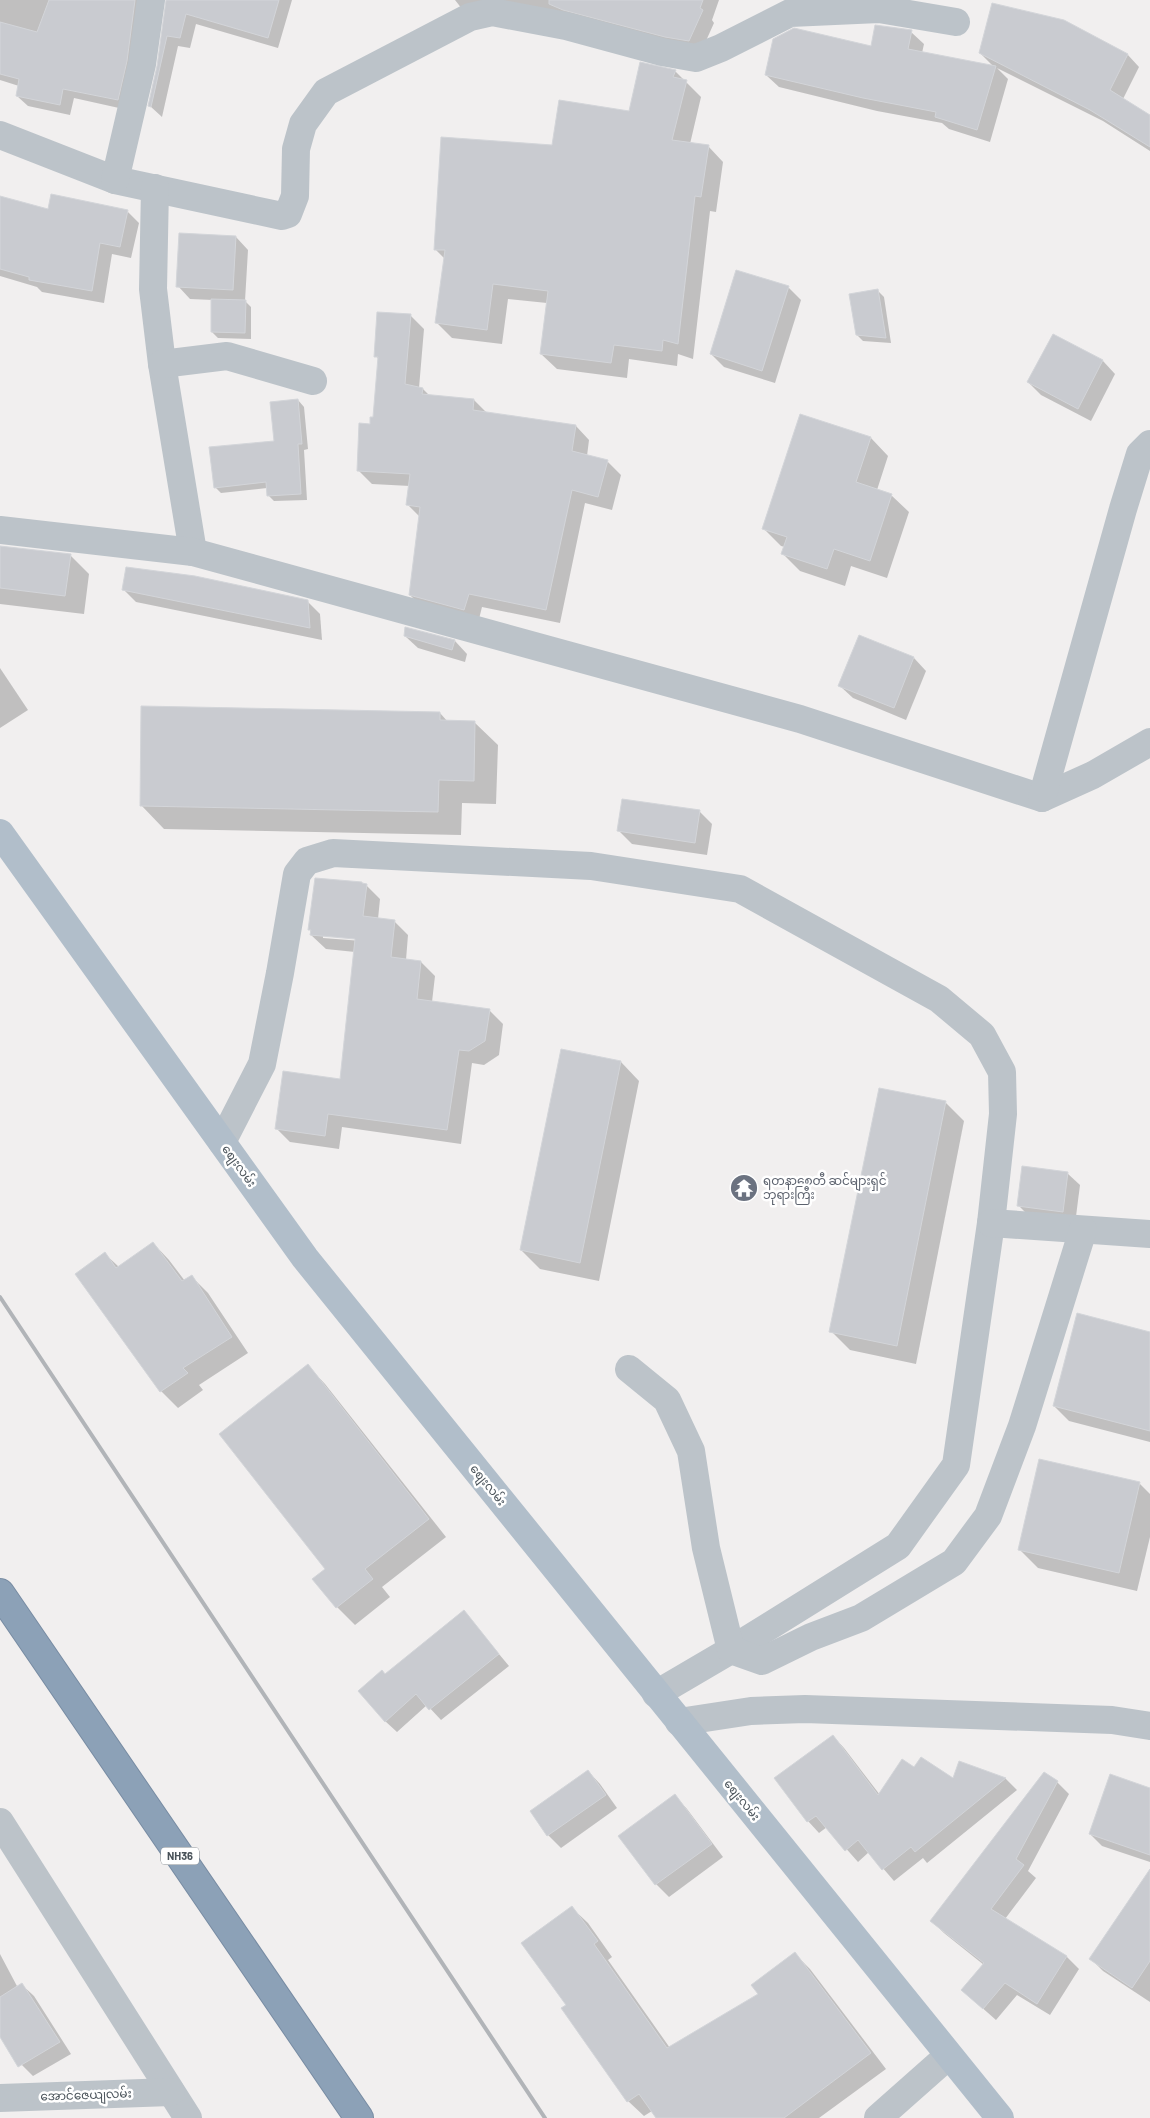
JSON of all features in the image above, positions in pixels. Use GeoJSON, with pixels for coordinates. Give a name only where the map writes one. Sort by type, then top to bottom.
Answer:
{"type":"FeatureCollection","features":[{"type":"Feature","properties":{"kind":"highway","name":"NH36"},"geometry":{"type":"LineString","coordinates":[[0,1593],[359,2118]]}},
{"type":"Feature","properties":{"kind":"main road","name":"စျေးလမ်း"},"geometry":{"type":"LineString","coordinates":[[0,833],[305,1258],[1000,2118]]}},
{"type":"Feature","properties":{"kind":"street"},"geometry":{"type":"LineString","coordinates":[[115,180],[142,64],[151,0]]}},
{"type":"Feature","properties":{"kind":"street"},"geometry":{"type":"LineString","coordinates":[[0,135],[115,180],[282,216],[288,214],[295,196],[296,149],[302,124],[326,92],[470,17],[492,12],[566,26],[662,52],[696,58],[721,48],[790,13],[880,9],[956,22]]}},
{"type":"Feature","properties":{"kind":"street"},"geometry":{"type":"LineString","coordinates":[[156,188],[154,289],[162,364],[193,552]]}},
{"type":"Feature","properties":{"kind":"street"},"geometry":{"type":"LineString","coordinates":[[162,364],[227,356],[313,381]]}},
{"type":"Feature","properties":{"kind":"street"},"geometry":{"type":"LineString","coordinates":[[1042,798],[1123,509],[1140,454],[1150,444]]}},
{"type":"Feature","properties":{"kind":"street"},"geometry":{"type":"LineString","coordinates":[[0,530],[193,552],[800,720],[1042,798],[1093,775],[1150,742]]}},
{"type":"Feature","properties":{"kind":"street"},"geometry":{"type":"LineString","coordinates":[[222,1142],[262,1064],[297,874],[306,861],[333,853],[591,866],[740,889],[939,999],[982,1035],[1002,1072],[1004,1114],[991,1223],[956,1466],[898,1546],[731,1650],[656,1694]]}},
{"type":"Feature","properties":{"kind":"street"},"geometry":{"type":"LineString","coordinates":[[991,1223],[1150,1234]]}},
{"type":"Feature","properties":{"kind":"street"},"geometry":{"type":"LineString","coordinates":[[731,1650],[762,1661],[811,1637],[862,1618],[954,1562],[988,1516],[1022,1426],[1083,1230]]}},
{"type":"Feature","properties":{"kind":"street"},"geometry":{"type":"LineString","coordinates":[[629,1369],[667,1400],[690,1451],[706,1548],[731,1650]]}},
{"type":"Feature","properties":{"kind":"street"},"geometry":{"type":"LineString","coordinates":[[679,1722],[751,1711],[806,1709],[1112,1720],[1150,1726]]}},
{"type":"Feature","properties":{"kind":"street"},"geometry":{"type":"LineString","coordinates":[[0,1822],[188,2118]]}},
{"type":"Feature","properties":{"kind":"street"},"geometry":{"type":"LineString","coordinates":[[878,2118],[948,2056]]}},
{"type":"Feature","properties":{"kind":"street","name":"အောင်ဇေယျလမ်း"},"geometry":{"type":"LineString","coordinates":[[0,2098],[171,2092]]}},
{"type":"Feature","properties":{"kind":"building"},"geometry":{"type":"Polygon","coordinates":[[[49,0],[135,0],[127,61],[118,100],[63,89],[60,105],[16,96],[19,79],[0,74],[0,22],[37,32],[49,0]]]}},
{"type":"Feature","properties":{"kind":"building"},"geometry":{"type":"Polygon","coordinates":[[[166,0],[279,0],[268,38],[186,14],[180,38],[167,36],[151,107],[148,106],[157,66],[166,0]]]}},
{"type":"Feature","properties":{"kind":"building"},"geometry":{"type":"Polygon","coordinates":[[[549,0],[703,0],[700,8],[703,10],[689,41],[665,37],[563,10],[549,4],[549,0]]]}},
{"type":"Feature","properties":{"kind":"building"},"geometry":{"type":"Polygon","coordinates":[[[992,3],[1064,20],[1128,54],[1110,90],[1150,115],[1150,147],[1090,110],[979,53],[992,3]]]}},
{"type":"Feature","properties":{"kind":"building"},"geometry":{"type":"Polygon","coordinates":[[[875,25],[912,30],[908,49],[996,66],[977,130],[935,117],[936,112],[863,98],[765,75],[773,39],[794,28],[871,46],[875,25]]]}},
{"type":"Feature","properties":{"kind":"building"},"geometry":{"type":"Polygon","coordinates":[[[640,62],[676,70],[673,77],[687,80],[672,140],[709,145],[701,197],[695,196],[678,344],[663,340],[662,351],[614,345],[611,363],[540,354],[548,291],[493,284],[487,330],[435,323],[445,250],[434,250],[441,137],[552,145],[559,100],[629,111],[640,62]]]}},
{"type":"Feature","properties":{"kind":"building"},"geometry":{"type":"Polygon","coordinates":[[[51,194],[128,210],[120,247],[100,243],[92,291],[29,280],[29,277],[0,269],[0,196],[48,209],[51,194]]]}},
{"type":"Feature","properties":{"kind":"building"},"geometry":{"type":"Polygon","coordinates":[[[179,233],[236,236],[233,290],[176,287],[179,233]]]}},
{"type":"Feature","properties":{"kind":"building"},"geometry":{"type":"Polygon","coordinates":[[[736,270],[789,286],[762,371],[710,354],[736,270]]]}},
{"type":"Feature","properties":{"kind":"building"},"geometry":{"type":"Polygon","coordinates":[[[878,289],[886,338],[856,335],[849,294],[878,289]]]}},
{"type":"Feature","properties":{"kind":"building"},"geometry":{"type":"Polygon","coordinates":[[[211,299],[246,300],[245,333],[211,332],[211,299]]]}},
{"type":"Feature","properties":{"kind":"building"},"geometry":{"type":"Polygon","coordinates":[[[377,312],[411,314],[405,384],[423,388],[422,394],[474,399],[473,410],[576,425],[572,451],[608,460],[598,497],[572,490],[546,610],[469,594],[464,610],[409,595],[420,507],[406,505],[410,474],[357,471],[359,423],[370,424],[370,417],[373,417],[378,357],[374,357],[377,312]]]}},
{"type":"Feature","properties":{"kind":"building"},"geometry":{"type":"Polygon","coordinates":[[[1053,334],[1103,360],[1078,409],[1027,382],[1053,334]]]}},
{"type":"Feature","properties":{"kind":"building"},"geometry":{"type":"Polygon","coordinates":[[[298,399],[302,444],[298,444],[301,494],[267,496],[266,482],[214,488],[209,447],[274,441],[270,402],[298,399]]]}},
{"type":"Feature","properties":{"kind":"building"},"geometry":{"type":"Polygon","coordinates":[[[800,414],[871,437],[856,482],[892,494],[870,561],[834,549],[827,569],[781,554],[787,537],[762,529],[800,414]]]}},
{"type":"Feature","properties":{"kind":"building"},"geometry":{"type":"Polygon","coordinates":[[[0,546],[71,554],[65,596],[0,588],[0,546]]]}},
{"type":"Feature","properties":{"kind":"building"},"geometry":{"type":"Polygon","coordinates":[[[126,567],[195,576],[308,600],[310,628],[122,590],[126,567]]]}},
{"type":"Feature","properties":{"kind":"building"},"geometry":{"type":"Polygon","coordinates":[[[405,627],[455,640],[452,650],[404,636],[405,627]]]}},
{"type":"Feature","properties":{"kind":"building"},"geometry":{"type":"Polygon","coordinates":[[[859,635],[914,657],[894,708],[838,686],[859,635]]]}},
{"type":"Feature","properties":{"kind":"building"},"geometry":{"type":"Polygon","coordinates":[[[141,706],[440,712],[440,720],[475,721],[474,781],[439,780],[438,812],[140,806],[141,706]]]}},
{"type":"Feature","properties":{"kind":"building"},"geometry":{"type":"Polygon","coordinates":[[[622,799],[700,810],[695,843],[617,831],[622,799]]]}},
{"type":"Feature","properties":{"kind":"building"},"geometry":{"type":"Polygon","coordinates":[[[315,878],[367,884],[363,916],[395,920],[391,957],[421,961],[417,999],[490,1009],[485,1041],[469,1051],[459,1050],[447,1130],[328,1114],[325,1136],[275,1129],[283,1071],[340,1079],[355,939],[310,935],[311,930],[308,930],[315,878]]]}},
{"type":"Feature","properties":{"kind":"building"},"geometry":{"type":"Polygon","coordinates":[[[561,1049],[621,1061],[580,1263],[520,1250],[561,1049]]]}},
{"type":"Feature","properties":{"kind":"building"},"geometry":{"type":"Polygon","coordinates":[[[879,1088],[946,1101],[897,1346],[829,1332],[879,1088]]]}},
{"type":"Feature","properties":{"kind":"building"},"geometry":{"type":"Polygon","coordinates":[[[1022,1166],[1068,1172],[1063,1212],[1017,1206],[1022,1166]]]}},
{"type":"Feature","properties":{"kind":"building"},"geometry":{"type":"Polygon","coordinates":[[[153,1242],[182,1281],[192,1275],[232,1337],[183,1368],[188,1373],[160,1392],[75,1274],[105,1252],[116,1268],[153,1242]]]}},
{"type":"Feature","properties":{"kind":"building"},"geometry":{"type":"Polygon","coordinates":[[[1077,1313],[1150,1332],[1150,1431],[1053,1406],[1077,1313]]]}},
{"type":"Feature","properties":{"kind":"building"},"geometry":{"type":"Polygon","coordinates":[[[308,1364],[429,1519],[365,1569],[373,1579],[336,1608],[312,1579],[325,1569],[219,1434],[308,1364]]]}},
{"type":"Feature","properties":{"kind":"building"},"geometry":{"type":"Polygon","coordinates":[[[1039,1459],[1140,1482],[1119,1573],[1018,1550],[1039,1459]]]}},
{"type":"Feature","properties":{"kind":"building"},"geometry":{"type":"Polygon","coordinates":[[[464,1610],[499,1654],[429,1710],[416,1694],[385,1722],[358,1691],[382,1670],[385,1674],[464,1610]]]}},
{"type":"Feature","properties":{"kind":"building"},"geometry":{"type":"Polygon","coordinates":[[[833,1735],[878,1795],[902,1759],[914,1767],[921,1757],[953,1778],[959,1761],[1006,1778],[915,1852],[911,1847],[882,1870],[858,1840],[845,1851],[816,1816],[807,1822],[774,1778],[833,1735]]]}},
{"type":"Feature","properties":{"kind":"building"},"geometry":{"type":"Polygon","coordinates":[[[588,1770],[606,1795],[547,1836],[530,1811],[588,1770]]]}},
{"type":"Feature","properties":{"kind":"building"},"geometry":{"type":"Polygon","coordinates":[[[1044,1772],[1058,1781],[1016,1859],[1024,1865],[991,1909],[1067,1956],[1037,2004],[1005,1983],[983,2009],[961,1990],[984,1963],[930,1921],[1044,1772]]]}},
{"type":"Feature","properties":{"kind":"building"},"geometry":{"type":"Polygon","coordinates":[[[1110,1774],[1150,1788],[1150,1855],[1089,1834],[1110,1774]]]}},
{"type":"Feature","properties":{"kind":"building"},"geometry":{"type":"Polygon","coordinates":[[[675,1794],[712,1844],[655,1885],[618,1836],[675,1794]]]}},
{"type":"Feature","properties":{"kind":"building"},"geometry":{"type":"Polygon","coordinates":[[[1150,1869],[1150,1961],[1132,1988],[1089,1959],[1150,1869]]]}},
{"type":"Feature","properties":{"kind":"building"},"geometry":{"type":"Polygon","coordinates":[[[572,1906],[598,1941],[594,1944],[667,2048],[758,1994],[751,1985],[795,1952],[871,2053],[784,2118],[656,2118],[639,2094],[627,2102],[561,2008],[566,2005],[521,1943],[572,1906]]]}},
{"type":"Feature","properties":{"kind":"building"},"geometry":{"type":"Polygon","coordinates":[[[22,1983],[60,2042],[18,2067],[0,2037],[0,1997],[22,1983]]]}},
{"type":"Feature","properties":{"kind":"railway"},"geometry":{"type":"LineString","coordinates":[[0,1297],[545,2118]]}},
{"type":"Feature","properties":{"kind":"place","name":"ရတနာစေတီ ဆင်များရှင် ဘုရားကြီး"},"geometry":{"type":"Point","coordinates":[744,1188]}}]}
